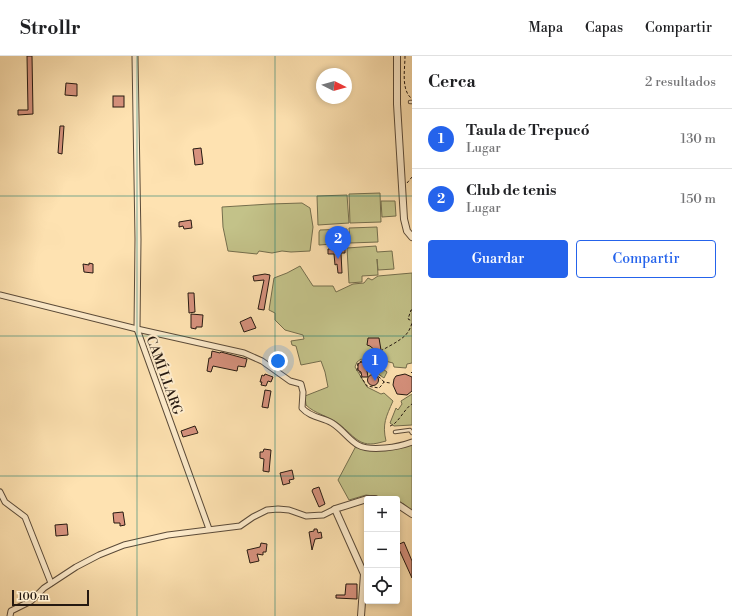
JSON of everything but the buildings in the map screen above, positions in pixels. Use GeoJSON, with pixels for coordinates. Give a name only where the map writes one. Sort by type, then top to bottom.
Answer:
{"type":"FeatureCollection","features":[{"type":"Feature","properties":{"kind":"street","name":"CAMÍ LLARG"},"geometry":{"type":"LineString","coordinates":[[135,56],[138,239],[137,329],[209,529]]}},
{"type":"Feature","properties":{"kind":"street"},"geometry":{"type":"LineString","coordinates":[[397,56],[397,110],[402,198],[404,219],[409,237]]}},
{"type":"Feature","properties":{"kind":"street"},"geometry":{"type":"LineString","coordinates":[[0,295],[137,329],[244,353],[262,360],[290,381],[301,384],[303,392],[302,408],[310,415],[331,422],[357,445],[377,449],[412,442]]}},
{"type":"Feature","properties":{"kind":"street"},"geometry":{"type":"LineString","coordinates":[[0,492],[5,502],[25,517],[51,583]]}},
{"type":"Feature","properties":{"kind":"street"},"geometry":{"type":"LineString","coordinates":[[10,616],[11,611],[31,600],[51,583],[76,567],[99,555],[124,545],[168,535],[240,526],[267,510],[289,510],[306,516],[323,515],[335,509],[364,500]]}},
{"type":"Feature","properties":{"kind":"street"},"geometry":{"type":"LineString","coordinates":[[400,506],[412,514]]}},
{"type":"Feature","properties":{"kind":"street"},"geometry":{"type":"LineString","coordinates":[[335,509],[364,574],[361,616]]}},
{"type":"Feature","properties":{"kind":"lane"},"geometry":{"type":"LineString","coordinates":[[395,432],[410,430],[412,433]]}},
{"type":"Feature","properties":{"kind":"path"},"geometry":{"type":"LineString","coordinates":[[405,56],[406,93],[412,98]]}},
{"type":"Feature","properties":{"kind":"path"},"geometry":{"type":"LineString","coordinates":[[368,359],[373,354],[382,351],[408,333],[412,322],[408,319],[412,310]]}},
{"type":"Feature","properties":{"kind":"path"},"geometry":{"type":"LineString","coordinates":[[384,382],[379,388],[367,386],[361,377],[360,372],[357,371],[358,363],[361,361],[366,362],[375,374],[379,375],[384,382],[390,383]]}},
{"type":"Feature","properties":{"kind":"path"},"geometry":{"type":"LineString","coordinates":[[390,426],[393,425],[401,414],[412,404]]}},
{"type":"Feature","properties":{"kind":"shaded area"},"geometry":{"type":"Polygon","coordinates":[[[380,193],[381,222],[350,223],[349,194],[380,193]]]}},
{"type":"Feature","properties":{"kind":"shaded area"},"geometry":{"type":"Polygon","coordinates":[[[347,195],[349,223],[318,225],[317,196],[347,195]]]}},
{"type":"Feature","properties":{"kind":"shaded area"},"geometry":{"type":"Polygon","coordinates":[[[381,201],[395,201],[396,216],[382,217],[381,201]]]}},
{"type":"Feature","properties":{"kind":"shaded area"},"geometry":{"type":"Polygon","coordinates":[[[302,203],[310,208],[313,227],[310,251],[282,251],[272,253],[259,251],[257,254],[228,251],[223,227],[222,207],[302,203]]]}},
{"type":"Feature","properties":{"kind":"shaded area"},"geometry":{"type":"Polygon","coordinates":[[[377,227],[378,242],[350,243],[349,228],[377,227]]]}},
{"type":"Feature","properties":{"kind":"shaded area"},"geometry":{"type":"Polygon","coordinates":[[[347,229],[347,243],[319,245],[320,230],[347,229]]]}},
{"type":"Feature","properties":{"kind":"shaded area"},"geometry":{"type":"Polygon","coordinates":[[[376,246],[377,252],[392,251],[394,269],[378,270],[377,259],[378,275],[362,276],[362,282],[349,283],[347,248],[376,246]]]}},
{"type":"Feature","properties":{"kind":"shaded area"},"geometry":{"type":"Polygon","coordinates":[[[300,266],[313,286],[333,286],[336,292],[353,284],[364,283],[368,278],[372,280],[378,276],[412,273],[412,363],[407,364],[406,368],[394,367],[393,363],[385,361],[383,369],[387,372],[384,378],[361,359],[357,362],[355,367],[367,387],[381,394],[384,393],[393,401],[385,421],[384,430],[386,441],[371,444],[361,442],[335,421],[314,411],[306,405],[305,396],[328,387],[321,361],[301,365],[296,346],[292,345],[291,341],[304,339],[303,335],[285,330],[275,320],[275,313],[269,310],[274,278],[300,266]]]}},
{"type":"Feature","properties":{"kind":"shaded area"},"geometry":{"type":"Polygon","coordinates":[[[412,394],[412,425],[394,426],[390,423],[396,408],[398,410],[402,404],[401,401],[412,394]]]}},
{"type":"Feature","properties":{"kind":"shaded area"},"geometry":{"type":"Polygon","coordinates":[[[412,445],[412,511],[400,502],[400,496],[366,495],[349,500],[338,480],[356,446],[364,448],[391,449],[412,445]]]}},
{"type":"Feature","properties":{"kind":"place","name":"Club de tenis"},"geometry":{"type":"Point","coordinates":[338,259]}},
{"type":"Feature","properties":{"kind":"place","name":"Taula de Trepucó"},"geometry":{"type":"Point","coordinates":[375,381]}}]}
